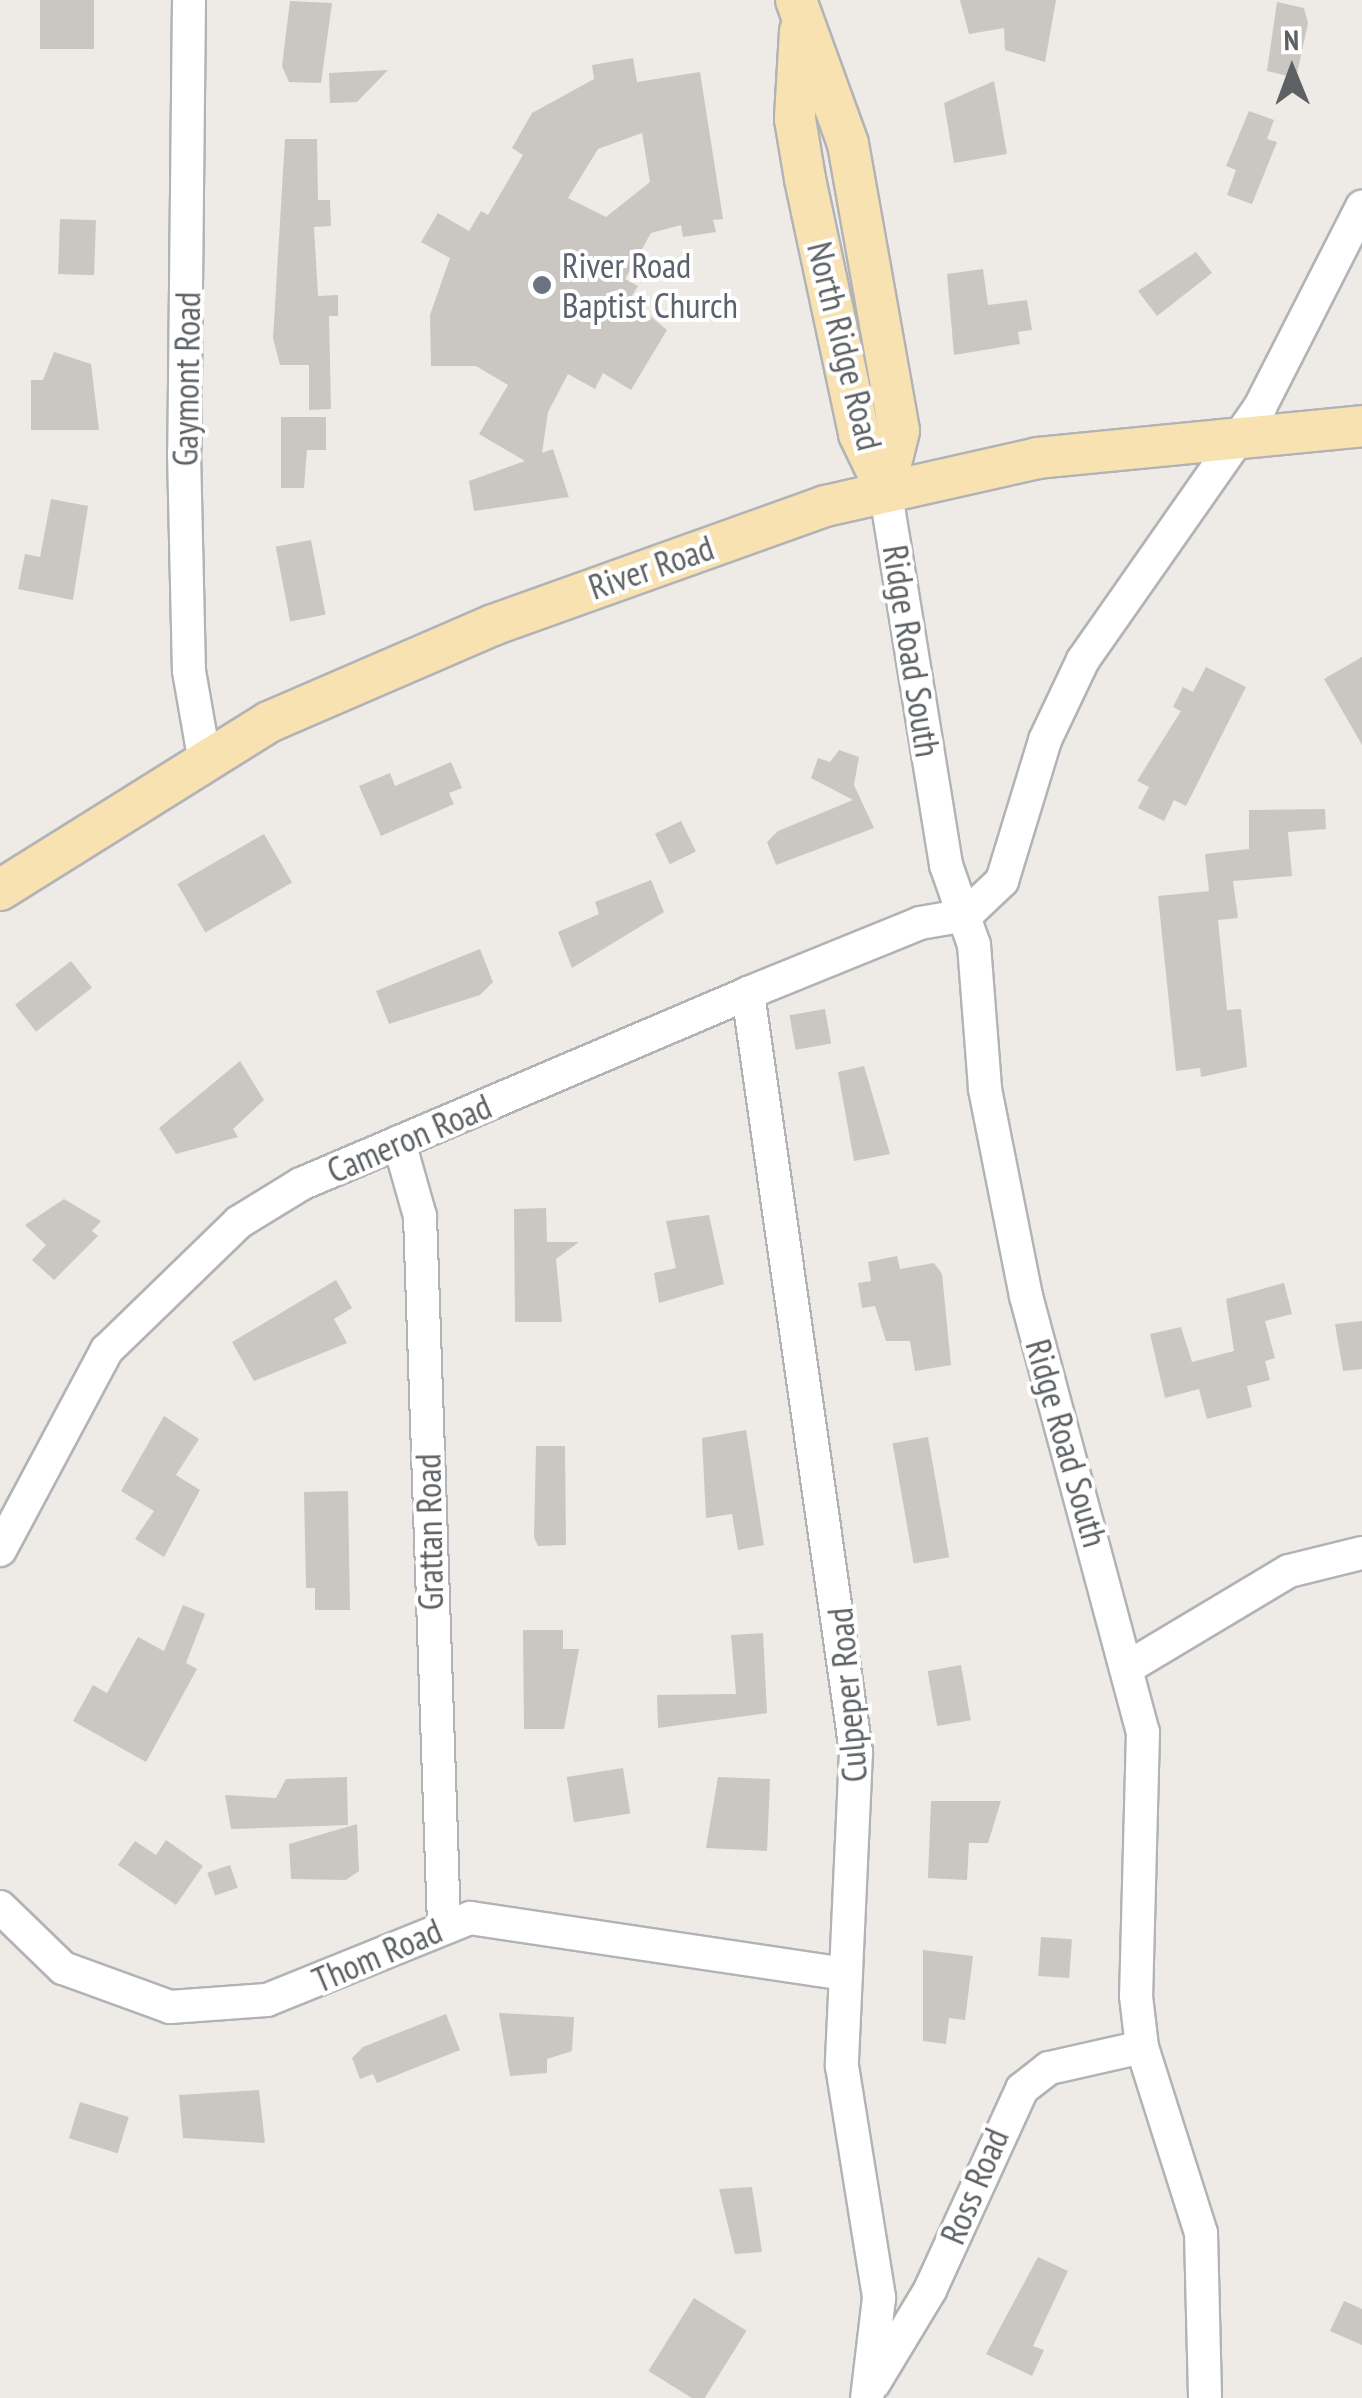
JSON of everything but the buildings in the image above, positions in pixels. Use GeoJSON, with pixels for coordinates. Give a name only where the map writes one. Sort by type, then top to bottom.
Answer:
{"type":"FeatureCollection","features":[{"type":"Feature","properties":{"kind":"main road","name":"North Ridge Road"},"geometry":{"type":"LineString","coordinates":[[798,11],[795,119],[805,178],[859,434],[885,488]]}},
{"type":"Feature","properties":{"kind":"main road","name":"River Road"},"geometry":{"type":"LineString","coordinates":[[0,890],[204,757],[492,625],[885,488],[1242,434],[1362,426]]}},
{"type":"Feature","properties":{"kind":"street","name":"Gaymont Road"},"geometry":{"type":"LineString","coordinates":[[189,0],[184,452],[189,671],[204,757]]}},
{"type":"Feature","properties":{"kind":"street"},"geometry":{"type":"LineString","coordinates":[[966,915],[1002,881],[1045,740],[1084,660],[1242,434],[1362,207]]}},
{"type":"Feature","properties":{"kind":"street","name":"Ridge Road South"},"geometry":{"type":"LineString","coordinates":[[885,488],[946,866],[966,915],[994,1142],[1026,1296],[1130,1666],[1143,1732],[1136,1942],[1142,2047],[1201,2233],[1205,2398]]}},
{"type":"Feature","properties":{"kind":"street","name":"Cameron Road"},"geometry":{"type":"LineString","coordinates":[[0,1550],[73,1402],[145,1304],[239,1222],[399,1142],[748,993],[920,923],[966,915]]}},
{"type":"Feature","properties":{"kind":"street","name":"Culpeper Road"},"geometry":{"type":"LineString","coordinates":[[748,993],[856,1752],[842,2066],[879,2298],[867,2397]]}},
{"type":"Feature","properties":{"kind":"street","name":"Grattan Road"},"geometry":{"type":"LineString","coordinates":[[399,1142],[420,1216],[444,1925]]}},
{"type":"Feature","properties":{"kind":"street"},"geometry":{"type":"LineString","coordinates":[[1130,1666],[1289,1571],[1362,1553]]}},
{"type":"Feature","properties":{"kind":"street","name":"Thom Road"},"geometry":{"type":"LineString","coordinates":[[0,1907],[63,1968],[136,2001],[205,2010],[267,2000],[444,1925],[556,1924],[846,1974]]}},
{"type":"Feature","properties":{"kind":"street","name":"Ross Road"},"geometry":{"type":"LineString","coordinates":[[867,2397],[930,2290],[1022,2088],[1049,2068],[1142,2047]]}},
{"type":"Feature","properties":{"kind":"place","name":"River Road Baptist Church"},"geometry":{"type":"Point","coordinates":[542,285]}}]}
